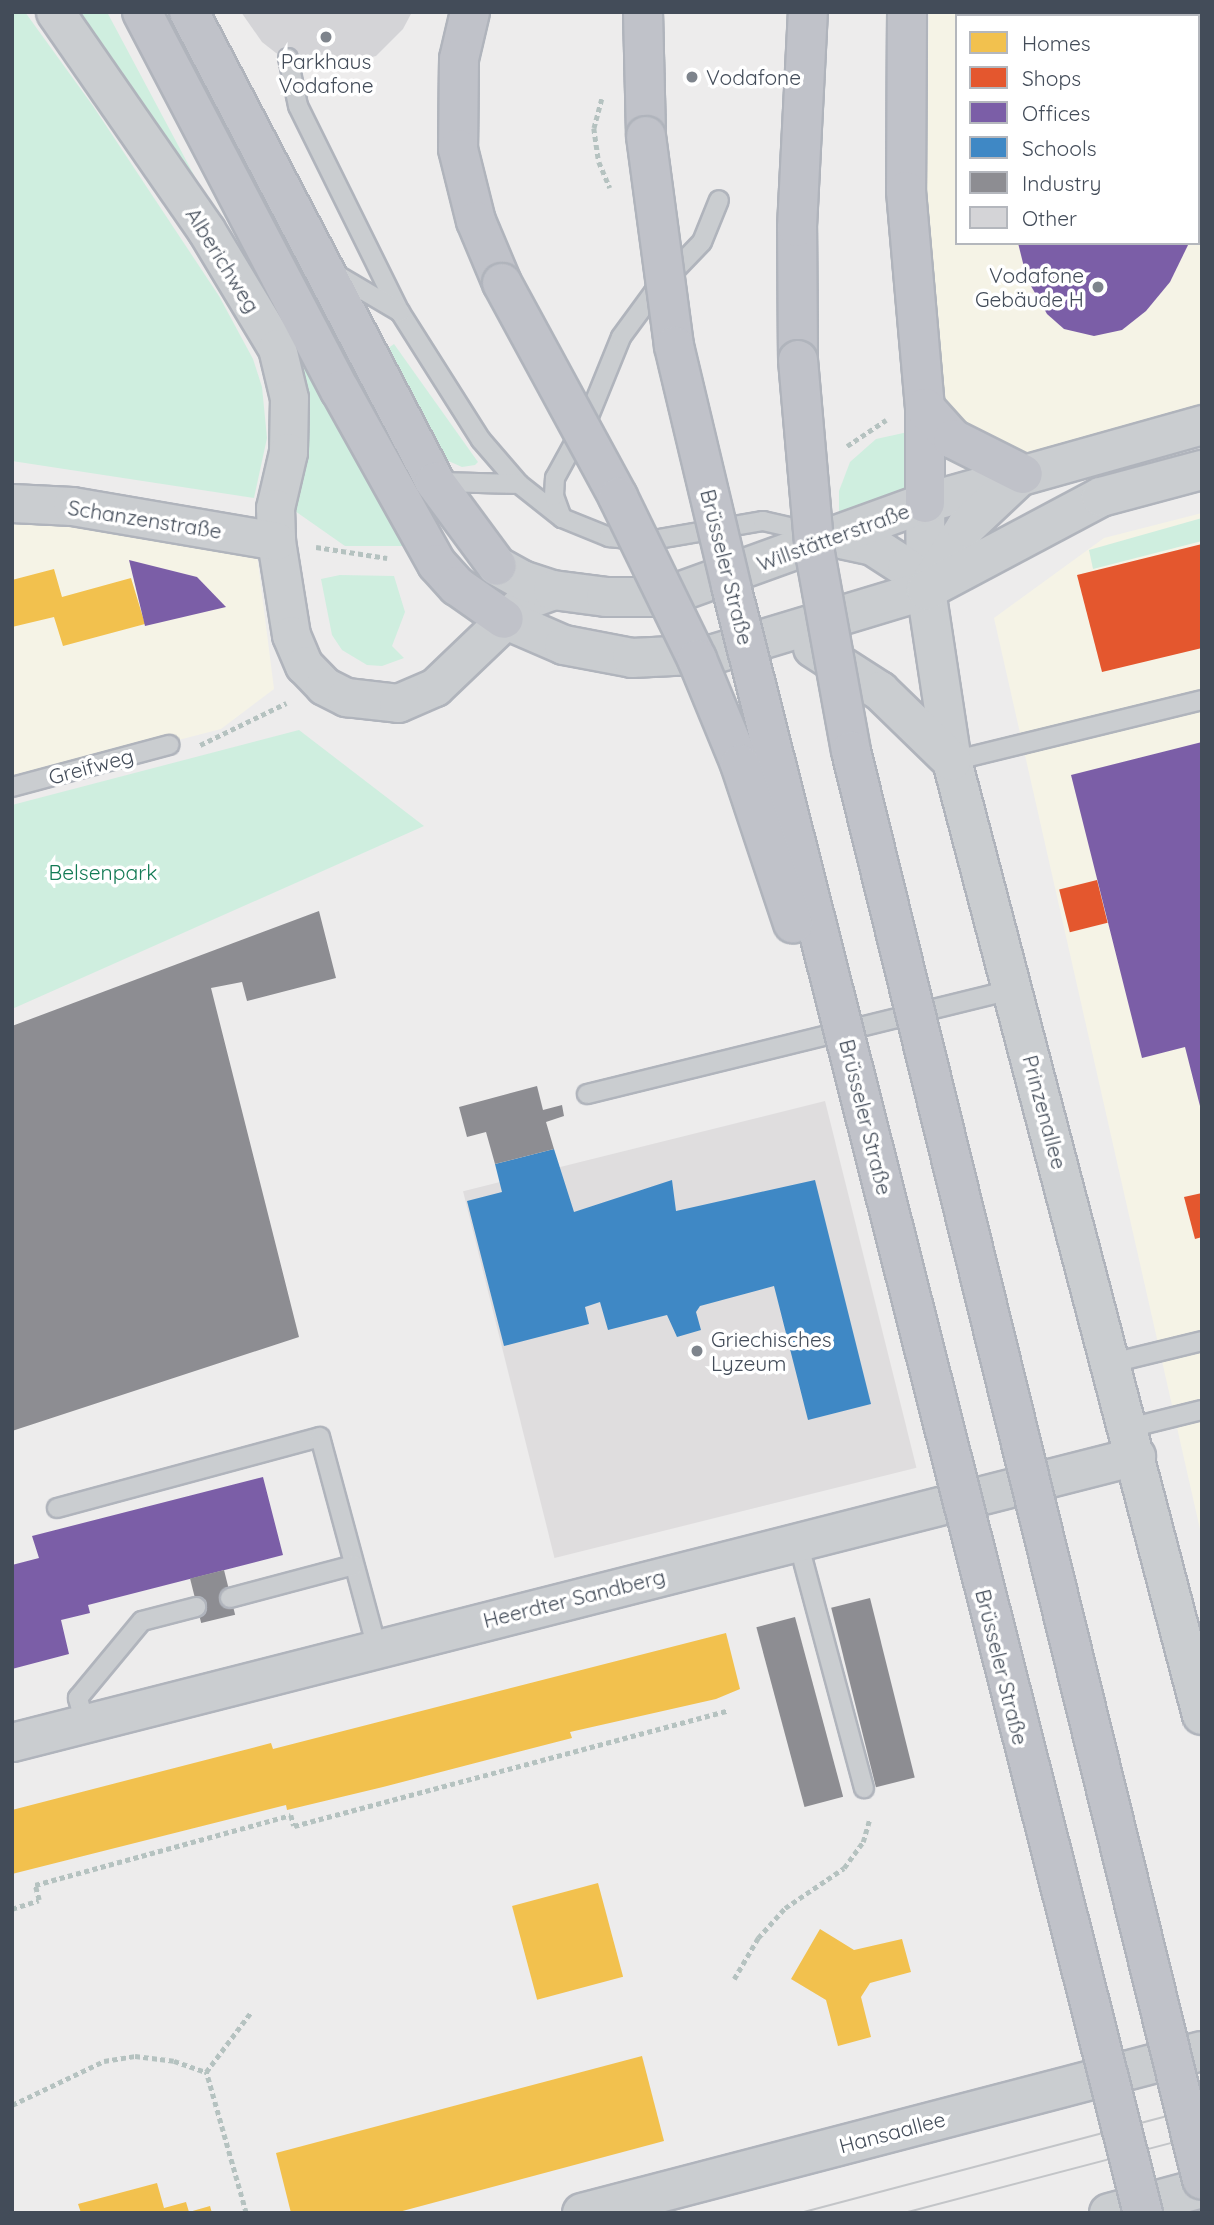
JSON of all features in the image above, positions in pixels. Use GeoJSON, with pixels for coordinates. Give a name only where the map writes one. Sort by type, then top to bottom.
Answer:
{"type":"FeatureCollection","features":[{"type":"Feature","properties":{"kind":"highway"},"geometry":{"type":"LineString","coordinates":[[142,12],[340,390],[425,541],[457,586],[504,619]]}},
{"type":"Feature","properties":{"kind":"highway"},"geometry":{"type":"LineString","coordinates":[[189,12],[435,482],[497,566]]}},
{"type":"Feature","properties":{"kind":"highway"},"geometry":{"type":"LineString","coordinates":[[470,12],[459,59],[458,149],[476,221],[502,283],[618,497],[697,659],[740,764],[813,984],[841,1016]]}},
{"type":"Feature","properties":{"kind":"highway","name":"Brüsseler Straße"},"geometry":{"type":"LineString","coordinates":[[643,12],[646,136],[674,346],[1143,2213]]}},
{"type":"Feature","properties":{"kind":"highway"},"geometry":{"type":"LineString","coordinates":[[808,12],[797,213],[798,360],[815,553],[851,751],[1202,2180]]}},
{"type":"Feature","properties":{"kind":"highway"},"geometry":{"type":"LineString","coordinates":[[907,12],[906,191],[925,408],[925,503]]}},
{"type":"Feature","properties":{"kind":"highway"},"geometry":{"type":"LineString","coordinates":[[925,408],[953,439],[1023,474]]}},
{"type":"Feature","properties":{"kind":"street","name":"Alberichweg"},"geometry":{"type":"LineString","coordinates":[[55,12],[206,230],[277,348],[289,398],[288,452],[275,508],[276,541],[291,635],[313,674]]}},
{"type":"Feature","properties":{"kind":"street","name":"Willstätterstraße"},"geometry":{"type":"LineString","coordinates":[[497,566],[522,580],[553,590],[606,597],[665,597],[925,503],[1202,425]]}},
{"type":"Feature","properties":{"kind":"street"},"geometry":{"type":"LineString","coordinates":[[504,619],[564,645],[632,658],[714,654],[773,639],[926,590],[1101,498],[1202,470]]}},
{"type":"Feature","properties":{"kind":"street","name":"Willstätterstraße"},"geometry":{"type":"LineString","coordinates":[[926,590],[966,527],[1023,474]]}},
{"type":"Feature","properties":{"kind":"street","name":"Schanzenstraße"},"geometry":{"type":"LineString","coordinates":[[12,503],[72,506],[276,541]]}},
{"type":"Feature","properties":{"kind":"street","name":"Prinzenallee"},"geometry":{"type":"LineString","coordinates":[[925,503],[926,590],[952,761],[1112,1363],[1202,1715]]}},
{"type":"Feature","properties":{"kind":"street"},"geometry":{"type":"LineString","coordinates":[[831,537],[873,546],[907,568],[926,590]]}},
{"type":"Feature","properties":{"kind":"street"},"geometry":{"type":"LineString","coordinates":[[497,566],[504,619]]}},
{"type":"Feature","properties":{"kind":"street"},"geometry":{"type":"LineString","coordinates":[[313,674],[346,697],[398,703],[435,687],[526,600],[553,590]]}},
{"type":"Feature","properties":{"kind":"street"},"geometry":{"type":"LineString","coordinates":[[773,639],[812,647],[880,691],[952,761]]}},
{"type":"Feature","properties":{"kind":"street","name":"Heerdter Sandberg"},"geometry":{"type":"LineString","coordinates":[[12,1742],[797,1542],[1132,1442]]}},
{"type":"Feature","properties":{"kind":"street","name":"Hansaallee"},"geometry":{"type":"LineString","coordinates":[[582,2213],[1202,2051]]}},
{"type":"Feature","properties":{"kind":"street"},"geometry":{"type":"LineString","coordinates":[[1109,2213],[1202,2188]]}},
{"type":"Feature","properties":{"kind":"lane"},"geometry":{"type":"LineString","coordinates":[[288,58],[289,81],[298,106],[400,312],[481,440],[519,484],[562,519],[609,537],[647,541],[763,521],[831,537]]}},
{"type":"Feature","properties":{"kind":"lane"},"geometry":{"type":"LineString","coordinates":[[562,519],[554,496],[555,478],[589,416],[621,337],[702,242],[719,200]]}},
{"type":"Feature","properties":{"kind":"lane"},"geometry":{"type":"LineString","coordinates":[[323,266],[400,312]]}},
{"type":"Feature","properties":{"kind":"lane"},"geometry":{"type":"LineString","coordinates":[[435,482],[519,484]]}},
{"type":"Feature","properties":{"kind":"lane"},"geometry":{"type":"LineString","coordinates":[[952,761],[1202,700]]}},
{"type":"Feature","properties":{"kind":"lane","name":"Greifweg"},"geometry":{"type":"LineString","coordinates":[[12,787],[170,745]]}},
{"type":"Feature","properties":{"kind":"lane"},"geometry":{"type":"LineString","coordinates":[[587,1094],[1013,989]]}},
{"type":"Feature","properties":{"kind":"lane"},"geometry":{"type":"LineString","coordinates":[[1112,1363],[1202,1341]]}},
{"type":"Feature","properties":{"kind":"lane"},"geometry":{"type":"LineString","coordinates":[[1132,1442],[1202,1410]]}},
{"type":"Feature","properties":{"kind":"lane"},"geometry":{"type":"LineString","coordinates":[[57,1508],[320,1437],[377,1648]]}},
{"type":"Feature","properties":{"kind":"lane"},"geometry":{"type":"LineString","coordinates":[[797,1542],[864,1788]]}},
{"type":"Feature","properties":{"kind":"lane"},"geometry":{"type":"LineString","coordinates":[[230,1598],[354,1565]]}},
{"type":"Feature","properties":{"kind":"lane"},"geometry":{"type":"LineString","coordinates":[[85,1723],[78,1698],[142,1621],[196,1607]]}},
{"type":"Feature","properties":{"kind":"path"},"geometry":{"type":"LineString","coordinates":[[276,541],[394,559],[425,541]]}},
{"type":"Feature","properties":{"kind":"path"},"geometry":{"type":"LineString","coordinates":[[170,745],[190,749],[285,705],[313,674]]}},
{"type":"Feature","properties":{"kind":"path"},"geometry":{"type":"LineString","coordinates":[[12,1909],[39,1900],[35,1885],[291,1815],[295,1826],[729,1710]]}},
{"type":"Feature","properties":{"kind":"path"},"geometry":{"type":"LineString","coordinates":[[734,1979],[758,1938],[785,1908],[844,1868],[863,1842],[870,1819],[864,1788]]}},
{"type":"Feature","properties":{"kind":"path"},"geometry":{"type":"LineString","coordinates":[[206,2072],[251,2012]]}},
{"type":"Feature","properties":{"kind":"path"},"geometry":{"type":"LineString","coordinates":[[12,2105],[104,2061],[135,2056],[174,2061],[206,2072]]}},
{"type":"Feature","properties":{"kind":"path"},"geometry":{"type":"LineString","coordinates":[[206,2072],[246,2213]]}},
{"type":"Feature","properties":{"kind":"shaded area"},"geometry":{"type":"Polygon","coordinates":[[[929,12],[959,12],[955,14],[955,245],[1200,245],[1200,14],[1091,14],[1202,12],[1202,407],[1011,461],[942,445],[924,206],[929,12]]]}},
{"type":"Feature","properties":{"kind":"shaded area"},"geometry":{"type":"Polygon","coordinates":[[[12,513],[256,547],[274,689],[221,729],[12,783],[12,513]]]}},
{"type":"Feature","properties":{"kind":"shaded area"},"geometry":{"type":"Polygon","coordinates":[[[1202,513],[1202,1538],[994,618],[1104,538],[1202,513]]]}},
{"type":"Feature","properties":{"kind":"shaded area","name":"Griechisches Lyzeum"},"geometry":{"type":"Polygon","coordinates":[[[825,1101],[916,1468],[555,1558],[463,1191],[825,1101]]]}},
{"type":"Feature","properties":{"kind":"green space"},"geometry":{"type":"Polygon","coordinates":[[[12,12],[25,12],[93,106],[219,296],[253,359],[262,387],[267,438],[254,498],[12,461],[12,12]]]}},
{"type":"Feature","properties":{"kind":"green space"},"geometry":{"type":"Polygon","coordinates":[[[76,12],[107,12],[203,192],[116,68],[76,12]]]}},
{"type":"Feature","properties":{"kind":"green space"},"geometry":{"type":"Polygon","coordinates":[[[394,344],[478,462],[475,465],[462,467],[444,459],[387,349],[394,344]]]}},
{"type":"Feature","properties":{"kind":"green space"},"geometry":{"type":"Polygon","coordinates":[[[300,351],[404,546],[345,546],[285,504],[286,359],[300,351]]]}},
{"type":"Feature","properties":{"kind":"green space"},"geometry":{"type":"Polygon","coordinates":[[[908,432],[908,484],[903,492],[839,516],[839,491],[850,462],[876,439],[908,432]]]}},
{"type":"Feature","properties":{"kind":"green space"},"geometry":{"type":"Polygon","coordinates":[[[1202,518],[1202,541],[1093,569],[1089,550],[1202,518]]]}},
{"type":"Feature","properties":{"kind":"green space"},"geometry":{"type":"Polygon","coordinates":[[[340,575],[394,576],[405,612],[392,646],[404,658],[382,666],[367,665],[342,650],[332,635],[321,579],[340,575]]]}},
{"type":"Feature","properties":{"kind":"green space","name":"Belsenpark"},"geometry":{"type":"Polygon","coordinates":[[[299,730],[424,826],[12,1009],[12,805],[299,730]]]}},
{"type":"Feature","properties":{"kind":"building: Homes"},"geometry":{"type":"Polygon","coordinates":[[[54,569],[62,597],[131,578],[145,624],[63,646],[54,617],[12,627],[12,580],[54,569]]]}},
{"type":"Feature","properties":{"kind":"building: Homes"},"geometry":{"type":"Polygon","coordinates":[[[726,1633],[740,1689],[716,1699],[570,1732],[572,1738],[383,1787],[287,1810],[286,1805],[12,1874],[12,1810],[271,1743],[273,1749],[726,1633]]]}},
{"type":"Feature","properties":{"kind":"building: Homes"},"geometry":{"type":"Polygon","coordinates":[[[598,1883],[623,1977],[537,2000],[512,1906],[598,1883]]]}},
{"type":"Feature","properties":{"kind":"building: Homes"},"geometry":{"type":"Polygon","coordinates":[[[820,1929],[854,1950],[902,1939],[911,1972],[870,1983],[861,1997],[871,2037],[838,2046],[826,2000],[791,1979],[820,1929]]]}},
{"type":"Feature","properties":{"kind":"building: Homes"},"geometry":{"type":"Polygon","coordinates":[[[642,2056],[664,2141],[395,2213],[291,2213],[276,2153],[642,2056]]]}},
{"type":"Feature","properties":{"kind":"building: Homes"},"geometry":{"type":"Polygon","coordinates":[[[157,2183],[164,2208],[186,2202],[189,2212],[210,2206],[212,2213],[81,2213],[78,2204],[157,2183]]]}},
{"type":"Feature","properties":{"kind":"building: Shops"},"geometry":{"type":"Polygon","coordinates":[[[1202,544],[1202,648],[1102,672],[1077,575],[1202,544]]]}},
{"type":"Feature","properties":{"kind":"building: Shops"},"geometry":{"type":"Polygon","coordinates":[[[1097,880],[1108,923],[1070,932],[1059,889],[1097,880]]]}},
{"type":"Feature","properties":{"kind":"building: Shops"},"geometry":{"type":"Polygon","coordinates":[[[1202,1193],[1202,1237],[1195,1239],[1184,1197],[1202,1193]]]}},
{"type":"Feature","properties":{"kind":"building: Offices"},"geometry":{"type":"Polygon","coordinates":[[[986,12],[1179,12],[1179,14],[986,12]]]}},
{"type":"Feature","properties":{"kind":"building: Offices"},"geometry":{"type":"Polygon","coordinates":[[[1200,50],[1202,56],[1200,161],[1200,50]]]}},
{"type":"Feature","properties":{"kind":"building: Offices","name":"Vodafone Gebäude H"},"geometry":{"type":"Polygon","coordinates":[[[1018,245],[1188,245],[1170,282],[1146,311],[1122,330],[1094,336],[1064,329],[1047,314],[1027,279],[1018,245]]]}},
{"type":"Feature","properties":{"kind":"building: Offices"},"geometry":{"type":"Polygon","coordinates":[[[129,560],[197,577],[226,607],[145,626],[129,560]]]}},
{"type":"Feature","properties":{"kind":"building: Offices"},"geometry":{"type":"Polygon","coordinates":[[[1202,742],[1201,1110],[1185,1047],[1142,1058],[1071,775],[1202,742]]]}},
{"type":"Feature","properties":{"kind":"building: Offices"},"geometry":{"type":"Polygon","coordinates":[[[263,1477],[283,1555],[88,1605],[90,1613],[61,1620],[69,1654],[12,1669],[12,1565],[39,1558],[32,1536],[263,1477]]]}},
{"type":"Feature","properties":{"kind":"building: Schools"},"geometry":{"type":"Polygon","coordinates":[[[554,1149],[574,1212],[672,1180],[676,1211],[815,1180],[871,1404],[808,1420],[774,1286],[700,1306],[696,1312],[701,1330],[677,1337],[667,1315],[608,1330],[600,1302],[585,1307],[589,1324],[504,1346],[467,1201],[502,1192],[495,1164],[554,1149]]]}},
{"type":"Feature","properties":{"kind":"building: Industry"},"geometry":{"type":"Polygon","coordinates":[[[319,911],[336,978],[247,1001],[242,982],[211,988],[299,1337],[12,1431],[12,1026],[319,911]]]}},
{"type":"Feature","properties":{"kind":"building: Industry"},"geometry":{"type":"Polygon","coordinates":[[[537,1086],[543,1110],[562,1105],[564,1116],[546,1122],[554,1149],[495,1164],[486,1132],[467,1137],[459,1107],[537,1086]]]}},
{"type":"Feature","properties":{"kind":"building: Industry"},"geometry":{"type":"Polygon","coordinates":[[[224,1570],[235,1615],[201,1623],[190,1578],[224,1570]]]}},
{"type":"Feature","properties":{"kind":"building: Industry"},"geometry":{"type":"Polygon","coordinates":[[[870,1598],[915,1778],[876,1787],[831,1608],[870,1598]]]}},
{"type":"Feature","properties":{"kind":"building: Industry"},"geometry":{"type":"Polygon","coordinates":[[[795,1617],[843,1797],[805,1807],[756,1627],[795,1617]]]}},
{"type":"Feature","properties":{"kind":"building: Other","name":"Parkhaus Vodafone"},"geometry":{"type":"Polygon","coordinates":[[[241,12],[412,12],[403,29],[376,56],[333,67],[302,64],[276,53],[262,42],[241,12]]]}},
{"type":"Feature","properties":{"kind":"tram line"},"geometry":{"type":"LineString","coordinates":[[800,2213],[1202,2107]]}},
{"type":"Feature","properties":{"kind":"tram line"},"geometry":{"type":"LineString","coordinates":[[904,2213],[1202,2135]]}},
{"type":"Feature","properties":{"kind":"place","name":"Parkhaus Vodafone"},"geometry":{"type":"Point","coordinates":[326,37]}},
{"type":"Feature","properties":{"kind":"place","name":"Vodafone"},"geometry":{"type":"Point","coordinates":[692,77]}},
{"type":"Feature","properties":{"kind":"place","name":"Vodafone Gebäude H"},"geometry":{"type":"Point","coordinates":[1098,287]}},
{"type":"Feature","properties":{"kind":"place","name":"Griechisches Lyzeum"},"geometry":{"type":"Point","coordinates":[697,1351]}}]}
